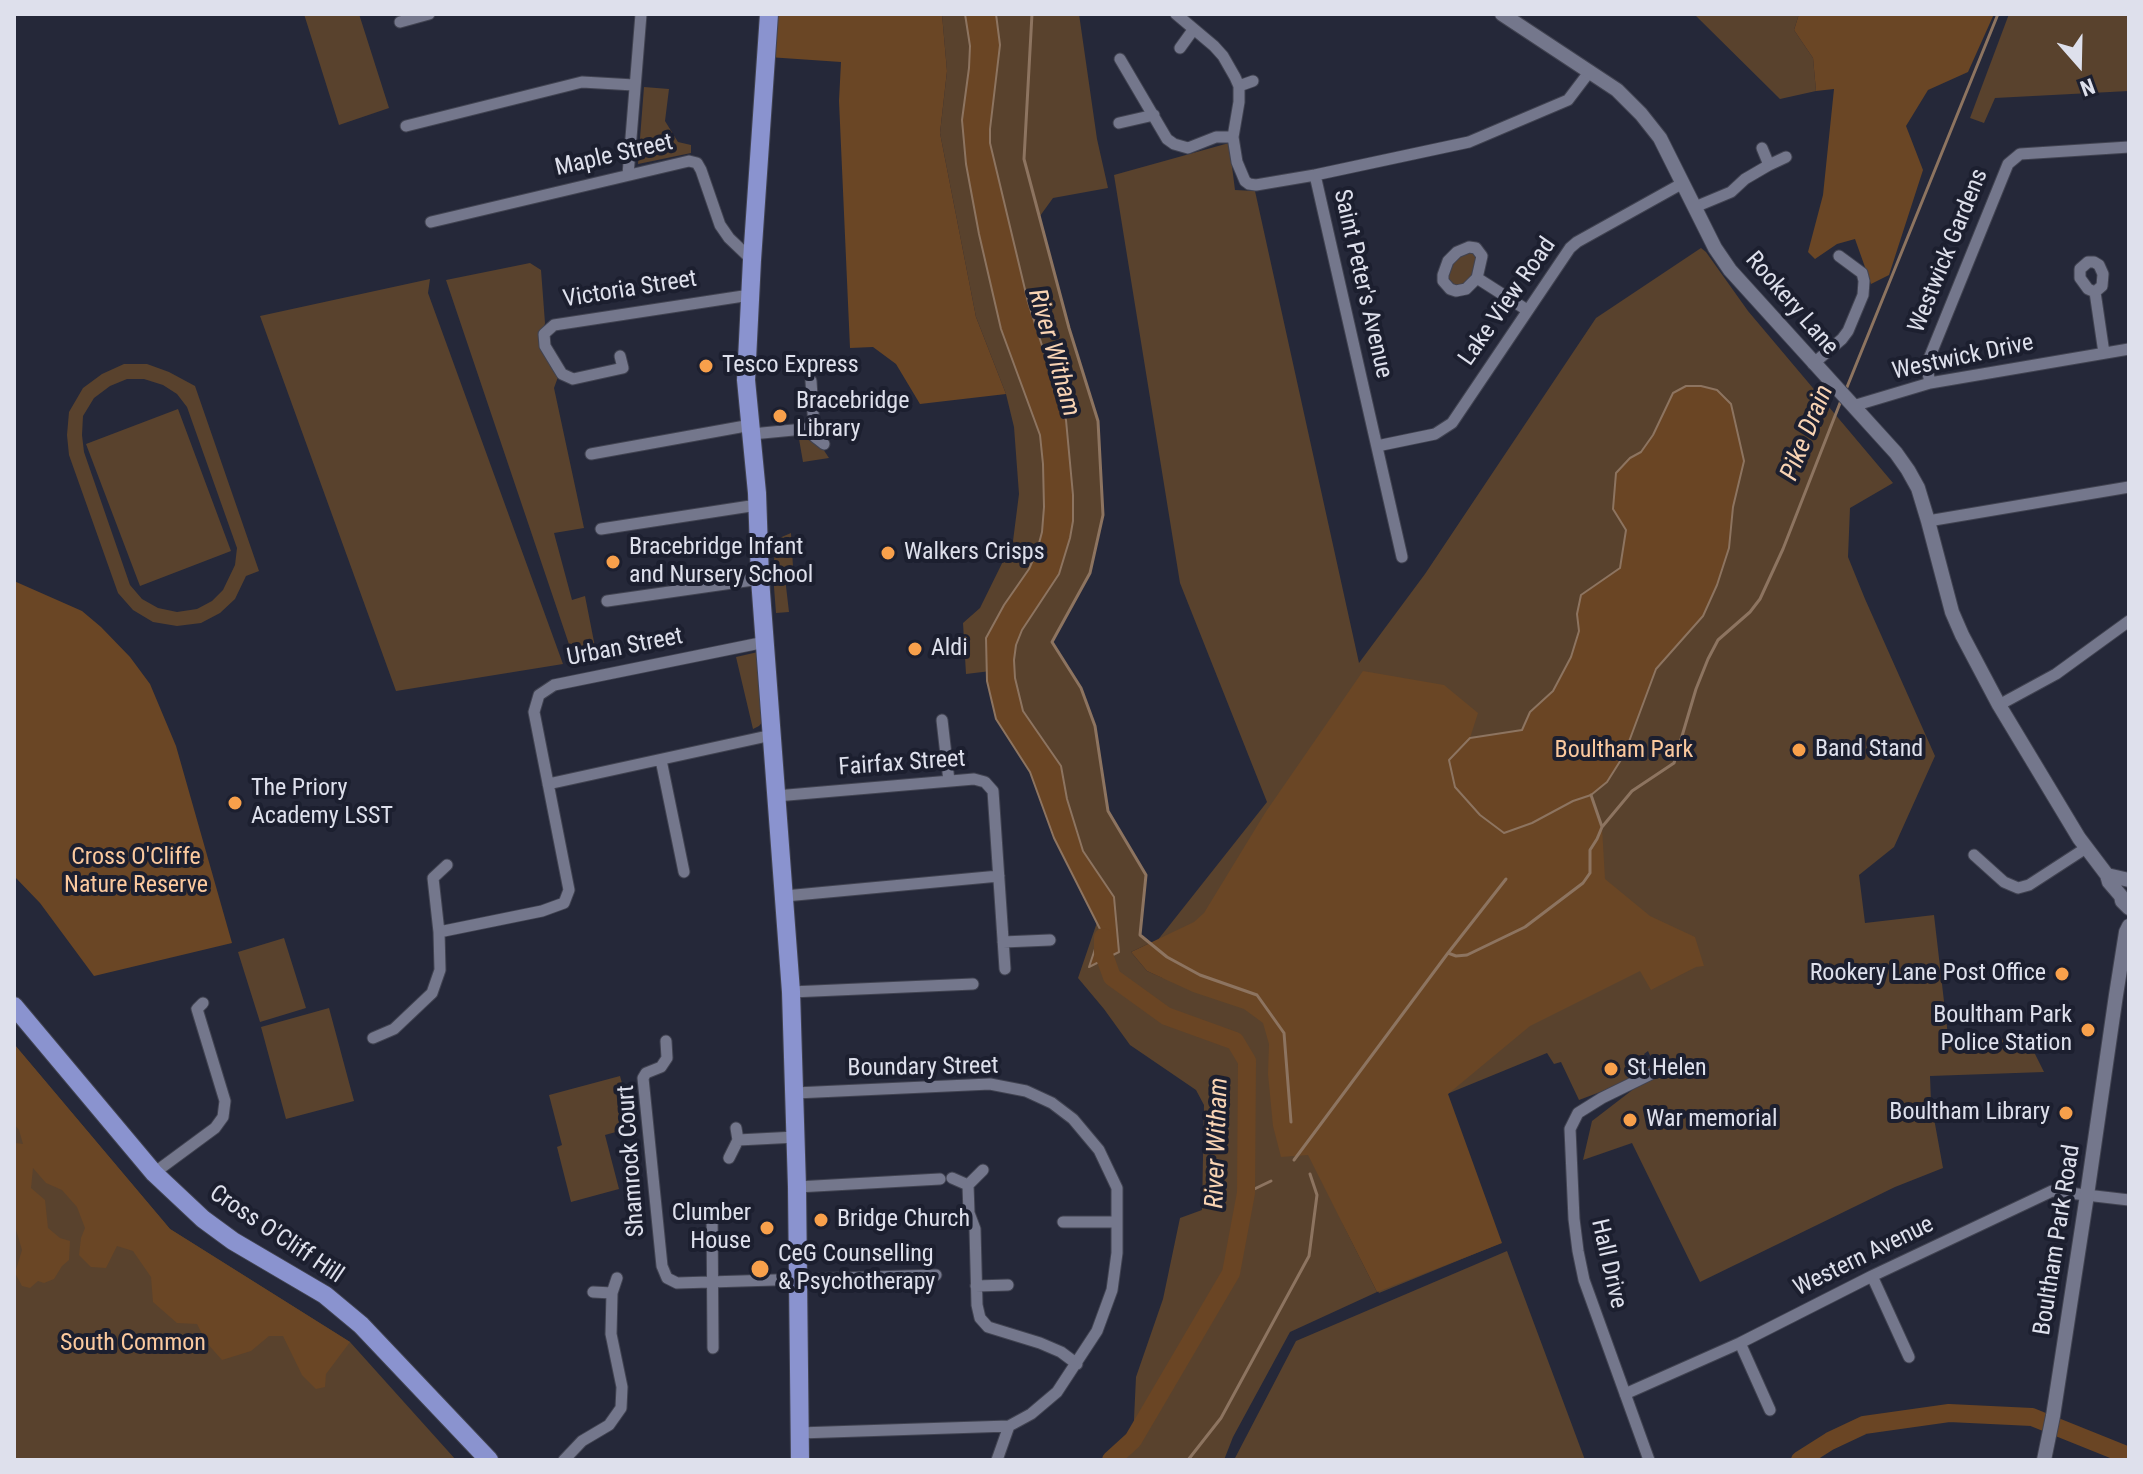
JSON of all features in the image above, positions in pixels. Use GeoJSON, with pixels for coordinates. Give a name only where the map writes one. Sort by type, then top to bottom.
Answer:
{"type":"FeatureCollection","features":[{"type":"Feature","properties":{"kind":"main road"},"geometry":{"type":"LineString","coordinates":[[769,14],[746,380],[791,992],[800,1460]]}},
{"type":"Feature","properties":{"kind":"main road","name":"Cross O'Cliff Hill"},"geometry":{"type":"LineString","coordinates":[[14,1006],[154,1173],[223,1234],[325,1295],[361,1325],[489,1460]]}},
{"type":"Feature","properties":{"kind":"street"},"geometry":{"type":"LineString","coordinates":[[400,22],[429,14]]}},
{"type":"Feature","properties":{"kind":"street"},"geometry":{"type":"LineString","coordinates":[[628,175],[641,14]]}},
{"type":"Feature","properties":{"kind":"street"},"geometry":{"type":"LineString","coordinates":[[1176,14],[1223,56],[1239,86],[1233,137],[1241,173],[1249,184],[1315,175]]}},
{"type":"Feature","properties":{"kind":"street","name":"Rookery Lane"},"geometry":{"type":"LineString","coordinates":[[1502,14],[1617,90],[1641,114],[1660,138],[1715,248],[1730,270],[1908,470],[1918,488],[1952,612],[1962,635],[1999,705],[2086,848],[2125,903]]}},
{"type":"Feature","properties":{"kind":"street"},"geometry":{"type":"LineString","coordinates":[[1180,48],[1193,30]]}},
{"type":"Feature","properties":{"kind":"street"},"geometry":{"type":"LineString","coordinates":[[1120,59],[1167,139],[1182,148],[1195,147],[1216,137],[1233,137]]}},
{"type":"Feature","properties":{"kind":"street","name":"Saint Peter's Avenue"},"geometry":{"type":"LineString","coordinates":[[1402,557],[1315,175],[1469,142],[1568,100],[1590,71]]}},
{"type":"Feature","properties":{"kind":"street"},"geometry":{"type":"LineString","coordinates":[[1239,86],[1253,81]]}},
{"type":"Feature","properties":{"kind":"street"},"geometry":{"type":"LineString","coordinates":[[406,126],[582,82],[634,85]]}},
{"type":"Feature","properties":{"kind":"street"},"geometry":{"type":"LineString","coordinates":[[1119,123],[1154,115]]}},
{"type":"Feature","properties":{"kind":"street","name":"Westwick Gardens"},"geometry":{"type":"LineString","coordinates":[[1930,383],[1928,361],[2008,164],[2020,154],[2129,147]]}},
{"type":"Feature","properties":{"kind":"street"},"geometry":{"type":"LineString","coordinates":[[1762,148],[1769,165]]}},
{"type":"Feature","properties":{"kind":"street"},"geometry":{"type":"LineString","coordinates":[[1695,207],[1731,192],[1745,179],[1786,157]]}},
{"type":"Feature","properties":{"kind":"street","name":"Maple Street"},"geometry":{"type":"LineString","coordinates":[[431,222],[689,161],[697,163],[701,170],[720,225],[752,260]]}},
{"type":"Feature","properties":{"kind":"street","name":"Lake View Road"},"geometry":{"type":"LineString","coordinates":[[1377,446],[1435,434],[1452,423],[1570,248],[1683,183]]}},
{"type":"Feature","properties":{"kind":"street"},"geometry":{"type":"LineString","coordinates":[[1813,364],[1848,331],[1863,295],[1862,273],[1839,256]]}},
{"type":"Feature","properties":{"kind":"street"},"geometry":{"type":"LineString","coordinates":[[1477,278],[1527,310]]}},
{"type":"Feature","properties":{"kind":"street"},"geometry":{"type":"LineString","coordinates":[[2095,292],[2104,353]]}},
{"type":"Feature","properties":{"kind":"street","name":"Victoria Street"},"geometry":{"type":"LineString","coordinates":[[620,356],[623,368],[573,379],[562,374],[545,346],[544,334],[554,325],[750,295]]}},
{"type":"Feature","properties":{"kind":"street","name":"Westwick Drive"},"geometry":{"type":"LineString","coordinates":[[1847,399],[2129,349]]}},
{"type":"Feature","properties":{"kind":"street"},"geometry":{"type":"LineString","coordinates":[[811,381],[815,437],[824,444]]}},
{"type":"Feature","properties":{"kind":"street"},"geometry":{"type":"LineString","coordinates":[[591,454],[751,430],[814,428]]}},
{"type":"Feature","properties":{"kind":"street"},"geometry":{"type":"LineString","coordinates":[[1928,521],[2129,487]]}},
{"type":"Feature","properties":{"kind":"street"},"geometry":{"type":"LineString","coordinates":[[601,529],[757,505]]}},
{"type":"Feature","properties":{"kind":"street"},"geometry":{"type":"LineString","coordinates":[[607,601],[760,579]]}},
{"type":"Feature","properties":{"kind":"street"},"geometry":{"type":"LineString","coordinates":[[1999,705],[2056,674],[2129,621]]}},
{"type":"Feature","properties":{"kind":"street","name":"Urban Street"},"geometry":{"type":"LineString","coordinates":[[439,932],[542,911],[564,903],[569,890],[534,712],[539,695],[554,685],[765,642]]}},
{"type":"Feature","properties":{"kind":"street"},"geometry":{"type":"LineString","coordinates":[[942,720],[949,781]]}},
{"type":"Feature","properties":{"kind":"street"},"geometry":{"type":"LineString","coordinates":[[548,784],[772,735]]}},
{"type":"Feature","properties":{"kind":"street"},"geometry":{"type":"LineString","coordinates":[[661,760],[684,872]]}},
{"type":"Feature","properties":{"kind":"street","name":"Fairfax Street"},"geometry":{"type":"LineString","coordinates":[[776,796],[974,779],[985,782],[993,791],[1005,969]]}},
{"type":"Feature","properties":{"kind":"street"},"geometry":{"type":"LineString","coordinates":[[1974,855],[2004,882],[2018,888],[2029,885],[2086,848]]}},
{"type":"Feature","properties":{"kind":"street"},"geometry":{"type":"LineString","coordinates":[[373,1038],[394,1029],[432,993],[440,970],[433,878],[447,865]]}},
{"type":"Feature","properties":{"kind":"street"},"geometry":{"type":"LineString","coordinates":[[2107,875],[2129,880],[2123,887],[2125,903]]}},
{"type":"Feature","properties":{"kind":"street"},"geometry":{"type":"LineString","coordinates":[[785,896],[999,876]]}},
{"type":"Feature","properties":{"kind":"street","name":"Boultham Park Road"},"geometry":{"type":"LineString","coordinates":[[2044,1460],[2128,929],[2124,921],[2125,903]]}},
{"type":"Feature","properties":{"kind":"street"},"geometry":{"type":"LineString","coordinates":[[1003,942],[1050,940]]}},
{"type":"Feature","properties":{"kind":"street"},"geometry":{"type":"LineString","coordinates":[[791,992],[973,984]]}},
{"type":"Feature","properties":{"kind":"street"},"geometry":{"type":"LineString","coordinates":[[154,1173],[215,1128],[223,1117],[225,1101],[197,1009],[203,1003]]}},
{"type":"Feature","properties":{"kind":"street","name":"Shamrock Court"},"geometry":{"type":"LineString","coordinates":[[666,1041],[667,1058],[661,1067],[646,1073],[643,1078],[662,1266],[667,1278],[677,1283],[712,1282]]}},
{"type":"Feature","properties":{"kind":"street","name":"Hall Drive"},"geometry":{"type":"LineString","coordinates":[[1649,1460],[1584,1280],[1578,1251],[1570,1129],[1578,1113],[1657,1071]]}},
{"type":"Feature","properties":{"kind":"street","name":"Boundary Street"},"geometry":{"type":"LineString","coordinates":[[795,1093],[990,1084],[1026,1091],[1052,1103],[1073,1119],[1099,1150],[1117,1188],[1117,1253],[1112,1290],[1097,1331],[1057,1392],[1031,1414],[1009,1426]]}},
{"type":"Feature","properties":{"kind":"street"},"geometry":{"type":"LineString","coordinates":[[729,1158],[737,1134],[796,1137]]}},
{"type":"Feature","properties":{"kind":"street"},"geometry":{"type":"LineString","coordinates":[[983,1170],[968,1185],[969,1213],[975,1229],[980,1318],[988,1327],[1040,1343],[1061,1352],[1077,1364]]}},
{"type":"Feature","properties":{"kind":"street"},"geometry":{"type":"LineString","coordinates":[[797,1187],[946,1179],[968,1185]]}},
{"type":"Feature","properties":{"kind":"street","name":"Western Avenue"},"geometry":{"type":"LineString","coordinates":[[1625,1394],[1740,1343],[1872,1276],[2052,1191],[2129,1200]]}},
{"type":"Feature","properties":{"kind":"street"},"geometry":{"type":"LineString","coordinates":[[712,1211],[713,1348]]}},
{"type":"Feature","properties":{"kind":"street"},"geometry":{"type":"LineString","coordinates":[[1063,1222],[1117,1222]]}},
{"type":"Feature","properties":{"kind":"street"},"geometry":{"type":"LineString","coordinates":[[712,1282],[936,1275]]}},
{"type":"Feature","properties":{"kind":"street"},"geometry":{"type":"LineString","coordinates":[[1872,1276],[1909,1357]]}},
{"type":"Feature","properties":{"kind":"street"},"geometry":{"type":"LineString","coordinates":[[564,1460],[582,1441],[609,1425],[621,1408],[622,1387],[611,1334],[612,1293],[617,1278]]}},
{"type":"Feature","properties":{"kind":"street"},"geometry":{"type":"LineString","coordinates":[[976,1286],[1008,1285]]}},
{"type":"Feature","properties":{"kind":"street"},"geometry":{"type":"LineString","coordinates":[[593,1292],[612,1293]]}},
{"type":"Feature","properties":{"kind":"street"},"geometry":{"type":"LineString","coordinates":[[1740,1343],[1770,1410]]}},
{"type":"Feature","properties":{"kind":"street"},"geometry":{"type":"LineString","coordinates":[[799,1433],[1009,1426],[997,1460]]}},
{"type":"Feature","properties":{"kind":"green space"},"geometry":{"type":"Polygon","coordinates":[[[304,14],[359,14],[389,108],[339,125],[304,14]]]}},
{"type":"Feature","properties":{"kind":"green space"},"geometry":{"type":"Polygon","coordinates":[[[765,14],[942,14],[947,71],[940,133],[976,317],[1006,394],[920,404],[896,364],[873,347],[850,348],[839,101],[841,62],[768,57],[765,14]]]}},
{"type":"Feature","properties":{"kind":"green space","name":"Boultham Park"},"geometry":{"type":"Polygon","coordinates":[[[942,14],[1079,14],[1097,139],[1108,188],[1053,198],[1040,216],[1069,328],[1098,421],[1103,515],[1090,573],[1052,642],[1081,688],[1095,726],[1108,811],[1146,875],[1140,935],[1150,943],[1131,952],[1147,971],[1163,978],[1142,960],[1267,802],[1180,583],[1114,175],[1229,143],[1235,190],[1255,191],[1359,663],[1425,574],[1596,318],[1701,248],[1706,252],[1748,311],[1893,483],[1850,508],[1848,557],[1935,756],[1894,847],[1859,875],[1865,923],[1934,915],[1948,1036],[2028,1040],[2044,1072],[1930,1076],[1931,1102],[1943,1168],[1895,1187],[1700,1282],[1632,1143],[1583,1160],[1592,1121],[1657,1071],[1648,1051],[1644,1054],[1653,1072],[1579,1100],[1561,1062],[1554,1064],[1547,1053],[1447,1094],[1501,1243],[1379,1293],[1342,1222],[1377,1292],[1290,1332],[1233,1437],[1224,1460],[1111,1460],[1133,1440],[1136,1377],[1163,1299],[1180,1218],[1202,1210],[1204,1105],[1196,1090],[1130,1045],[1078,978],[1105,899],[999,670],[966,674],[963,623],[980,608],[1013,541],[1019,494],[1014,427],[1006,394],[976,317],[940,133],[947,71],[942,14]]]}},
{"type":"Feature","properties":{"kind":"green space"},"geometry":{"type":"Polygon","coordinates":[[[1694,14],[1799,14],[1794,30],[1813,58],[1816,91],[1780,99],[1694,14]]]}},
{"type":"Feature","properties":{"kind":"green space"},"geometry":{"type":"Polygon","coordinates":[[[1799,14],[1994,14],[1968,72],[1928,90],[1906,126],[1923,170],[1889,275],[1871,284],[1855,239],[1837,244],[1815,259],[1808,252],[1823,195],[1834,89],[1816,91],[1813,58],[1794,30],[1799,14]]]}},
{"type":"Feature","properties":{"kind":"green space"},"geometry":{"type":"Polygon","coordinates":[[[2009,14],[2129,14],[2129,91],[1995,98],[1984,123],[1970,118],[2009,14]]]}},
{"type":"Feature","properties":{"kind":"green space"},"geometry":{"type":"Polygon","coordinates":[[[644,87],[669,89],[665,121],[678,142],[691,145],[691,153],[638,164],[644,87]]]}},
{"type":"Feature","properties":{"kind":"green space"},"geometry":{"type":"Polygon","coordinates":[[[1471,250],[1476,255],[1477,263],[1474,274],[1456,288],[1447,277],[1454,261],[1471,250]]]}},
{"type":"Feature","properties":{"kind":"green space"},"geometry":{"type":"Polygon","coordinates":[[[530,263],[541,270],[543,331],[558,377],[554,388],[584,528],[554,533],[572,600],[585,596],[598,662],[576,665],[446,280],[530,263]]]}},
{"type":"Feature","properties":{"kind":"green space"},"geometry":{"type":"Polygon","coordinates":[[[430,279],[428,293],[563,664],[396,691],[260,316],[430,279]]]}},
{"type":"Feature","properties":{"kind":"green space"},"geometry":{"type":"Polygon","coordinates":[[[124,364],[147,364],[195,386],[259,571],[246,576],[235,599],[220,613],[201,623],[177,626],[153,622],[133,610],[118,593],[69,455],[67,435],[69,412],[83,388],[102,374],[124,364]],[[127,379],[110,386],[94,398],[83,416],[84,452],[130,585],[142,599],[158,608],[177,612],[197,609],[223,590],[235,565],[237,548],[187,407],[177,394],[163,385],[144,379],[127,379]]]}},
{"type":"Feature","properties":{"kind":"green space"},"geometry":{"type":"Polygon","coordinates":[[[178,409],[231,551],[140,586],[86,444],[178,409]]]}},
{"type":"Feature","properties":{"kind":"green space"},"geometry":{"type":"Polygon","coordinates":[[[799,439],[807,439],[823,449],[829,458],[803,462],[799,439]]]}},
{"type":"Feature","properties":{"kind":"green space"},"geometry":{"type":"Polygon","coordinates":[[[791,533],[793,567],[784,569],[789,612],[776,613],[775,549],[777,539],[791,533]]]}},
{"type":"Feature","properties":{"kind":"green space","name":"Cross O'Cliffe Nature Reserve"},"geometry":{"type":"Polygon","coordinates":[[[14,581],[82,611],[130,657],[150,684],[176,746],[232,943],[94,976],[40,903],[14,876],[14,581]]]}},
{"type":"Feature","properties":{"kind":"green space"},"geometry":{"type":"Polygon","coordinates":[[[758,652],[765,719],[753,729],[736,657],[758,652]]]}},
{"type":"Feature","properties":{"kind":"green space"},"geometry":{"type":"Polygon","coordinates":[[[1363,671],[1444,685],[1478,713],[1470,738],[1449,760],[1503,833],[1591,795],[1602,827],[1605,879],[1650,916],[1695,937],[1704,966],[1651,990],[1640,971],[1530,1026],[1448,1094],[1502,1243],[1377,1292],[1308,1155],[1281,1157],[1273,1126],[1268,1074],[1269,1044],[1263,1023],[1244,1009],[1193,992],[1147,971],[1131,952],[1194,922],[1204,913],[1265,813],[1363,671]]]}},
{"type":"Feature","properties":{"kind":"green space"},"geometry":{"type":"Polygon","coordinates":[[[284,938],[306,1008],[260,1022],[238,952],[284,938]]]}},
{"type":"Feature","properties":{"kind":"green space"},"geometry":{"type":"Polygon","coordinates":[[[329,1008],[354,1101],[286,1119],[261,1027],[329,1008]]]}},
{"type":"Feature","properties":{"kind":"green space","name":"South Common"},"geometry":{"type":"Polygon","coordinates":[[[14,1044],[170,1229],[350,1342],[456,1460],[14,1460],[14,1044]]]}},
{"type":"Feature","properties":{"kind":"green space"},"geometry":{"type":"Polygon","coordinates":[[[14,1044],[170,1229],[350,1342],[326,1374],[325,1387],[316,1389],[302,1375],[283,1336],[269,1336],[251,1351],[222,1360],[206,1342],[197,1324],[177,1323],[153,1302],[151,1277],[133,1251],[117,1246],[106,1268],[91,1267],[79,1255],[85,1228],[77,1207],[62,1190],[46,1183],[33,1168],[31,1188],[45,1200],[48,1228],[60,1238],[70,1241],[69,1260],[54,1279],[44,1283],[38,1281],[30,1288],[22,1286],[15,1273],[22,1250],[14,1223],[14,1141],[23,1144],[14,1124],[14,1044]]]}},
{"type":"Feature","properties":{"kind":"green space"},"geometry":{"type":"Polygon","coordinates":[[[620,1076],[634,1127],[605,1135],[619,1189],[571,1202],[557,1147],[562,1145],[549,1095],[620,1076]]]}},
{"type":"Feature","properties":{"kind":"green space"},"geometry":{"type":"Polygon","coordinates":[[[1507,1251],[1585,1460],[1234,1460],[1296,1341],[1507,1251]]]}},
{"type":"Feature","properties":{"kind":"shaded area"},"geometry":{"type":"Polygon","coordinates":[[[965,14],[996,14],[1000,45],[990,143],[1028,302],[1066,420],[1073,495],[1070,538],[1059,574],[1022,630],[1014,660],[1023,711],[1061,766],[1067,799],[1083,851],[1114,897],[1119,952],[1089,967],[1101,931],[1054,838],[1030,772],[996,719],[987,681],[986,638],[1029,569],[1042,532],[1043,464],[1040,435],[1001,329],[966,164],[962,120],[970,46],[965,14]]]}},
{"type":"Feature","properties":{"kind":"shaded area"},"geometry":{"type":"Polygon","coordinates":[[[1686,386],[1717,390],[1731,404],[1744,461],[1733,507],[1729,548],[1717,585],[1703,616],[1656,669],[1624,755],[1607,782],[1591,795],[1504,833],[1480,815],[1455,787],[1449,760],[1470,738],[1522,730],[1530,712],[1553,691],[1571,657],[1579,631],[1577,614],[1581,595],[1620,568],[1626,530],[1613,509],[1616,473],[1630,458],[1641,452],[1653,435],[1673,393],[1686,386]]]}},
{"type":"Feature","properties":{"kind":"waterway"},"geometry":{"type":"LineString","coordinates":[[1032,14],[1024,159],[1069,328],[1098,421],[1103,515],[1090,573],[1052,642],[1081,688],[1095,726],[1108,811],[1146,875],[1140,935],[1167,957],[1200,975],[1257,995],[1284,1033],[1291,1122]]}},
{"type":"Feature","properties":{"kind":"waterway","name":"Pike Drain"},"geometry":{"type":"LineString","coordinates":[[1845,392],[1998,14]]}},
{"type":"Feature","properties":{"kind":"waterway","name":"Pike Drain"},"geometry":{"type":"LineString","coordinates":[[1602,827],[1632,791],[1674,763],[1708,659],[1718,640],[1760,599],[1783,549],[1842,398]]}},
{"type":"Feature","properties":{"kind":"waterway"},"geometry":{"type":"LineString","coordinates":[[1448,953],[1467,955],[1525,927],[1583,883],[1590,873],[1590,850],[1602,827],[1591,795]]}},
{"type":"Feature","properties":{"kind":"waterway"},"geometry":{"type":"LineString","coordinates":[[1294,1160],[1506,879]]}},
{"type":"Feature","properties":{"kind":"waterway","name":"River Witham"},"geometry":{"type":"LineString","coordinates":[[1103,937],[1103,952],[1112,977],[1166,1016],[1235,1041],[1247,1061],[1246,1193],[1231,1273],[1133,1440],[1111,1460]]}},
{"type":"Feature","properties":{"kind":"waterway"},"geometry":{"type":"LineString","coordinates":[[1188,1460],[1221,1418],[1309,1256],[1317,1195],[1310,1174]]}},
{"type":"Feature","properties":{"kind":"waterway"},"geometry":{"type":"LineString","coordinates":[[1246,1193],[1271,1181]]}},
{"type":"Feature","properties":{"kind":"waterway"},"geometry":{"type":"LineString","coordinates":[[1800,1460],[1864,1425],[1949,1413],[2032,1417],[2129,1456]]}},
{"type":"Feature","properties":{"kind":"place","name":"Tesco Express"},"geometry":{"type":"Point","coordinates":[706,366]}},
{"type":"Feature","properties":{"kind":"place","name":"Bracebridge Library"},"geometry":{"type":"Point","coordinates":[780,416]}},
{"type":"Feature","properties":{"kind":"place","name":"Walkers Crisps"},"geometry":{"type":"Point","coordinates":[888,553]}},
{"type":"Feature","properties":{"kind":"place","name":"Bracebridge Infant and Nursery School"},"geometry":{"type":"Point","coordinates":[613,562]}},
{"type":"Feature","properties":{"kind":"place","name":"Aldi"},"geometry":{"type":"Point","coordinates":[915,649]}},
{"type":"Feature","properties":{"kind":"place","name":"Band Stand"},"geometry":{"type":"Point","coordinates":[1799,750]}},
{"type":"Feature","properties":{"kind":"place","name":"The Priory Academy LSST"},"geometry":{"type":"Point","coordinates":[235,803]}},
{"type":"Feature","properties":{"kind":"place","name":"Rookery Lane Post Office"},"geometry":{"type":"Point","coordinates":[2062,974]}},
{"type":"Feature","properties":{"kind":"place","name":"Boultham Park Police Station"},"geometry":{"type":"Point","coordinates":[2088,1030]}},
{"type":"Feature","properties":{"kind":"place","name":"St Helen"},"geometry":{"type":"Point","coordinates":[1611,1069]}},
{"type":"Feature","properties":{"kind":"place","name":"Boultham Library"},"geometry":{"type":"Point","coordinates":[2066,1113]}},
{"type":"Feature","properties":{"kind":"place","name":"War memorial"},"geometry":{"type":"Point","coordinates":[1630,1120]}},
{"type":"Feature","properties":{"kind":"place","name":"Bridge Church"},"geometry":{"type":"Point","coordinates":[821,1220]}},
{"type":"Feature","properties":{"kind":"place","name":"Clumber House"},"geometry":{"type":"Point","coordinates":[767,1228]}},
{"type":"Feature","properties":{"kind":"place","name":"CeG Counselling & Psychotherapy"},"geometry":{"type":"Point","coordinates":[760,1269]}}]}
